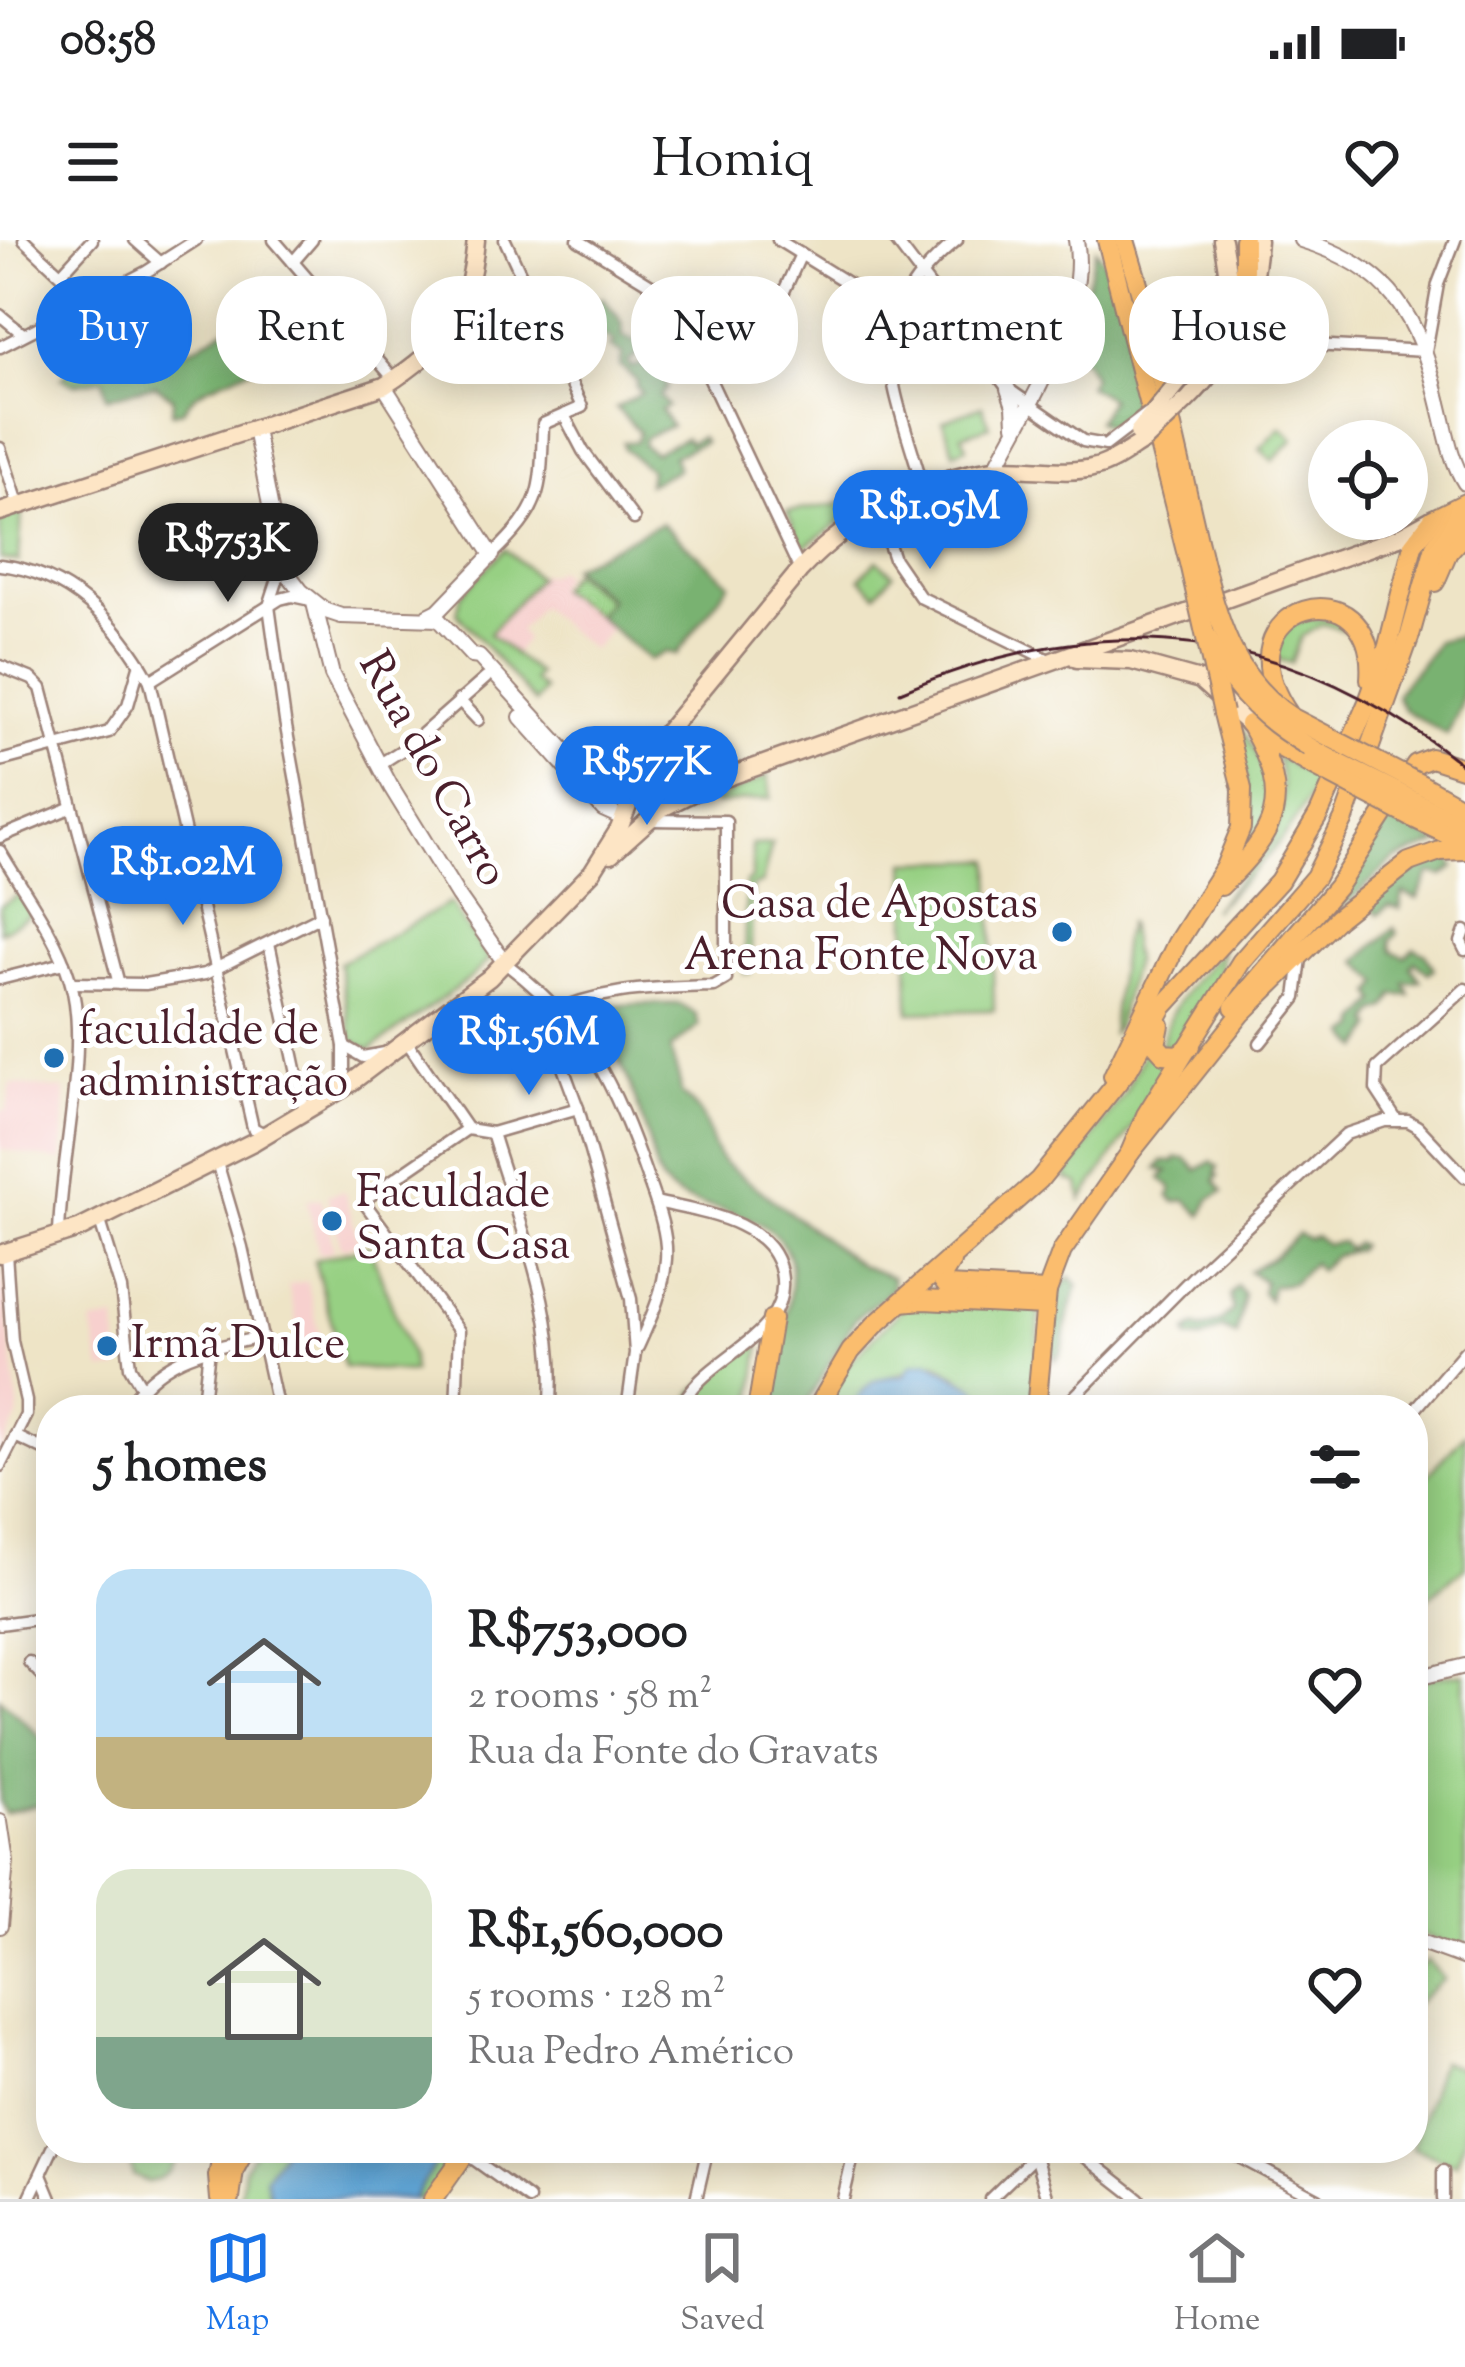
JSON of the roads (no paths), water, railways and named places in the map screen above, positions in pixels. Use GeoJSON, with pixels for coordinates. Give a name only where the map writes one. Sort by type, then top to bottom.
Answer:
{"type":"FeatureCollection","features":[{"type":"Feature","properties":{"kind":"main road"},"geometry":{"type":"LineString","coordinates":[[0,512],[389,383],[436,345],[460,316],[471,283],[476,240]]}},
{"type":"Feature","properties":{"kind":"main road"},"geometry":{"type":"LineString","coordinates":[[1108,240],[1196,560],[1237,662],[1268,700],[1416,801],[1465,847]]}},
{"type":"Feature","properties":{"kind":"main road"},"geometry":{"type":"LineString","coordinates":[[1102,1101],[1177,943],[1235,844],[1242,812],[1196,560],[1142,297],[1125,240]]}},
{"type":"Feature","properties":{"kind":"main road"},"geometry":{"type":"LineString","coordinates":[[1222,240],[1235,276]]}},
{"type":"Feature","properties":{"kind":"main road"},"geometry":{"type":"LineString","coordinates":[[1238,276],[1244,240]]}},
{"type":"Feature","properties":{"kind":"main road"},"geometry":{"type":"LineString","coordinates":[[1254,276],[1258,240]]}},
{"type":"Feature","properties":{"kind":"main road"},"geometry":{"type":"LineString","coordinates":[[1141,436],[1176,384]]}},
{"type":"Feature","properties":{"kind":"main road"},"geometry":{"type":"LineString","coordinates":[[592,872],[623,818],[648,755],[824,547],[922,487],[995,469],[1087,469],[1141,436],[1202,384]]}},
{"type":"Feature","properties":{"kind":"main road"},"geometry":{"type":"LineString","coordinates":[[3,1253],[59,1237],[217,1162],[344,1088],[506,963],[592,872],[674,801],[714,782],[1406,541],[1433,519],[1465,503]]}},
{"type":"Feature","properties":{"kind":"main road"},"geometry":{"type":"LineString","coordinates":[[1130,1153],[1146,1115],[1241,962],[1315,878],[1344,819],[1410,635],[1435,546],[1465,513]]}},
{"type":"Feature","properties":{"kind":"main road"},"geometry":{"type":"LineString","coordinates":[[1410,635],[1448,552],[1465,532]]}},
{"type":"Feature","properties":{"kind":"main road"},"geometry":{"type":"LineString","coordinates":[[1400,664],[1418,559],[1406,541]]}},
{"type":"Feature","properties":{"kind":"main road"},"geometry":{"type":"LineString","coordinates":[[825,1395],[851,1351],[1039,1180],[1129,1068],[1163,1007],[1258,906],[1294,858],[1368,702],[1388,646],[1406,541]]}},
{"type":"Feature","properties":{"kind":"main road"},"geometry":{"type":"LineString","coordinates":[[1291,717],[1270,672],[1270,641],[1282,621],[1318,607],[1334,608],[1356,622],[1371,656],[1368,702]]}},
{"type":"Feature","properties":{"kind":"main road"},"geometry":{"type":"LineString","coordinates":[[1207,636],[1230,682],[1257,712],[1295,738],[1465,828]]}},
{"type":"Feature","properties":{"kind":"main road"},"geometry":{"type":"LineString","coordinates":[[1053,662],[1103,658],[1182,674],[1214,688],[1269,741],[1308,763],[1416,801],[1465,809]]}},
{"type":"Feature","properties":{"kind":"main road"},"geometry":{"type":"LineString","coordinates":[[1201,908],[1253,855],[1275,814],[1272,768],[1250,724]]}},
{"type":"Feature","properties":{"kind":"main road"},"geometry":{"type":"LineString","coordinates":[[1184,1088],[1244,993],[1337,887],[1416,764],[1431,758],[1465,769]]}},
{"type":"Feature","properties":{"kind":"main road"},"geometry":{"type":"LineString","coordinates":[[623,818],[647,820]]}},
{"type":"Feature","properties":{"kind":"main road"},"geometry":{"type":"LineString","coordinates":[[1037,1395],[1046,1298],[1062,1251],[1130,1153],[1242,1013],[1338,919],[1409,862],[1465,847]]}},
{"type":"Feature","properties":{"kind":"main road"},"geometry":{"type":"LineString","coordinates":[[1186,978],[1156,1032],[1156,1045],[1171,1055],[1193,1044]]}},
{"type":"Feature","properties":{"kind":"main road"},"geometry":{"type":"LineString","coordinates":[[962,1249],[942,1273],[947,1286],[1046,1298]]}},
{"type":"Feature","properties":{"kind":"main road"},"geometry":{"type":"LineString","coordinates":[[901,1302],[1046,1298]]}},
{"type":"Feature","properties":{"kind":"main road"},"geometry":{"type":"LineString","coordinates":[[759,1395],[772,1319]]}},
{"type":"Feature","properties":{"kind":"main road"},"geometry":{"type":"LineString","coordinates":[[220,2199],[221,2163]]}},
{"type":"Feature","properties":{"kind":"main road"},"geometry":{"type":"LineString","coordinates":[[230,2199],[238,2163]]}},
{"type":"Feature","properties":{"kind":"main road"},"geometry":{"type":"LineString","coordinates":[[433,2199],[458,2163]]}},
{"type":"Feature","properties":{"kind":"street"},"geometry":{"type":"LineString","coordinates":[[24,240],[61,274],[92,240]]}},
{"type":"Feature","properties":{"kind":"street"},"geometry":{"type":"LineString","coordinates":[[134,240],[161,263]]}},
{"type":"Feature","properties":{"kind":"street"},"geometry":{"type":"LineString","coordinates":[[136,276],[196,240]]}},
{"type":"Feature","properties":{"kind":"street"},"geometry":{"type":"LineString","coordinates":[[274,240],[389,383],[492,555]]}},
{"type":"Feature","properties":{"kind":"street"},"geometry":{"type":"LineString","coordinates":[[293,262],[312,240]]}},
{"type":"Feature","properties":{"kind":"street"},"geometry":{"type":"LineString","coordinates":[[320,633],[326,623],[340,616],[437,615],[522,526],[537,500],[543,424],[582,407],[505,240]]}},
{"type":"Feature","properties":{"kind":"street"},"geometry":{"type":"LineString","coordinates":[[578,240],[636,276]]}},
{"type":"Feature","properties":{"kind":"street"},"geometry":{"type":"LineString","coordinates":[[778,240],[836,276]]}},
{"type":"Feature","properties":{"kind":"street"},"geometry":{"type":"LineString","coordinates":[[895,240],[1008,389],[1083,441],[1108,453],[1160,404]]}},
{"type":"Feature","properties":{"kind":"street"},"geometry":{"type":"LineString","coordinates":[[918,276],[957,240]]}},
{"type":"Feature","properties":{"kind":"street"},"geometry":{"type":"LineString","coordinates":[[995,469],[1066,323],[1077,286],[1076,240]]}},
{"type":"Feature","properties":{"kind":"street"},"geometry":{"type":"LineString","coordinates":[[1301,240],[1324,243],[1401,303],[1426,351],[1454,463],[1465,484]]}},
{"type":"Feature","properties":{"kind":"street"},"geometry":{"type":"LineString","coordinates":[[1426,351],[1438,284],[1455,240]]}},
{"type":"Feature","properties":{"kind":"street"},"geometry":{"type":"LineString","coordinates":[[791,276],[801,254]]}},
{"type":"Feature","properties":{"kind":"street"},"geometry":{"type":"LineString","coordinates":[[0,315],[23,334]]}},
{"type":"Feature","properties":{"kind":"street"},"geometry":{"type":"LineString","coordinates":[[0,347],[36,328]]}},
{"type":"Feature","properties":{"kind":"street"},"geometry":{"type":"LineString","coordinates":[[1329,346],[1426,351]]}},
{"type":"Feature","properties":{"kind":"street"},"geometry":{"type":"LineString","coordinates":[[712,384],[800,570]]}},
{"type":"Feature","properties":{"kind":"street"},"geometry":{"type":"LineString","coordinates":[[895,384],[922,487]]}},
{"type":"Feature","properties":{"kind":"street"},"geometry":{"type":"LineString","coordinates":[[1008,389],[1015,430]]}},
{"type":"Feature","properties":{"kind":"street"},"geometry":{"type":"LineString","coordinates":[[564,416],[583,451],[634,519]]}},
{"type":"Feature","properties":{"kind":"street"},"geometry":{"type":"LineString","coordinates":[[255,429],[282,566],[269,606],[344,1046],[344,1088]]}},
{"type":"Feature","properties":{"kind":"street"},"geometry":{"type":"LineString","coordinates":[[0,448],[19,506]]}},
{"type":"Feature","properties":{"kind":"street"},"geometry":{"type":"LineString","coordinates":[[881,521],[894,560],[920,597],[1053,662]]}},
{"type":"Feature","properties":{"kind":"street"},"geometry":{"type":"LineString","coordinates":[[0,565],[31,570],[67,587],[109,623],[149,681],[254,1128],[266,1135]]}},
{"type":"Feature","properties":{"kind":"street"},"geometry":{"type":"LineString","coordinates":[[282,566],[314,603]]}},
{"type":"Feature","properties":{"kind":"street"},"geometry":{"type":"LineString","coordinates":[[149,681],[292,596],[340,616]]}},
{"type":"Feature","properties":{"kind":"street","name":"Rua do Carro"},"geometry":{"type":"LineString","coordinates":[[314,603],[332,676],[448,881],[506,963]]}},
{"type":"Feature","properties":{"kind":"street"},"geometry":{"type":"LineString","coordinates":[[437,615],[472,656],[472,663],[603,809],[623,818]]}},
{"type":"Feature","properties":{"kind":"street"},"geometry":{"type":"LineString","coordinates":[[472,656],[479,657],[602,791],[623,784],[648,755]]}},
{"type":"Feature","properties":{"kind":"street"},"geometry":{"type":"LineString","coordinates":[[0,761],[109,732],[128,705],[140,663]]}},
{"type":"Feature","properties":{"kind":"street"},"geometry":{"type":"LineString","coordinates":[[0,666],[40,685],[119,984]]}},
{"type":"Feature","properties":{"kind":"street"},"geometry":{"type":"LineString","coordinates":[[380,764],[410,745],[486,678]]}},
{"type":"Feature","properties":{"kind":"street"},"geometry":{"type":"LineString","coordinates":[[459,700],[478,720]]}},
{"type":"Feature","properties":{"kind":"street"},"geometry":{"type":"LineString","coordinates":[[0,837],[70,808]]}},
{"type":"Feature","properties":{"kind":"street"},"geometry":{"type":"LineString","coordinates":[[629,1395],[635,1352],[631,1299],[578,1108],[544,1016],[620,989],[714,986],[726,980],[726,821],[647,820]]}},
{"type":"Feature","properties":{"kind":"street"},"geometry":{"type":"LineString","coordinates":[[0,851],[72,983],[74,1064],[59,1237]]}},
{"type":"Feature","properties":{"kind":"street"},"geometry":{"type":"LineString","coordinates":[[72,983],[163,982],[217,969],[321,916]]}},
{"type":"Feature","properties":{"kind":"street"},"geometry":{"type":"LineString","coordinates":[[1465,931],[1461,941],[1465,950]]}},
{"type":"Feature","properties":{"kind":"street"},"geometry":{"type":"LineString","coordinates":[[268,943],[305,1111]]}},
{"type":"Feature","properties":{"kind":"street"},"geometry":{"type":"LineString","coordinates":[[1260,1043],[1296,998],[1300,958]]}},
{"type":"Feature","properties":{"kind":"street"},"geometry":{"type":"LineString","coordinates":[[0,979],[64,963]]}},
{"type":"Feature","properties":{"kind":"street"},"geometry":{"type":"LineString","coordinates":[[506,963],[559,1008],[604,1068],[656,1202],[666,1265],[657,1305],[635,1352]]}},
{"type":"Feature","properties":{"kind":"street"},"geometry":{"type":"LineString","coordinates":[[1396,1120],[1376,1089],[1377,1068],[1465,989]]}},
{"type":"Feature","properties":{"kind":"street"},"geometry":{"type":"LineString","coordinates":[[344,1046],[363,1057],[398,1045],[466,1129],[492,1133],[578,1108]]}},
{"type":"Feature","properties":{"kind":"street"},"geometry":{"type":"LineString","coordinates":[[1075,1395],[1336,1143],[1359,1128],[1396,1120],[1417,1126],[1465,1177]]}},
{"type":"Feature","properties":{"kind":"street"},"geometry":{"type":"LineString","coordinates":[[457,1395],[459,1331],[366,1205],[368,1197],[466,1129]]}},
{"type":"Feature","properties":{"kind":"street"},"geometry":{"type":"LineString","coordinates":[[492,1133],[550,1335],[552,1395]]}},
{"type":"Feature","properties":{"kind":"street"},"geometry":{"type":"LineString","coordinates":[[217,1162],[275,1395]]}},
{"type":"Feature","properties":{"kind":"street"},"geometry":{"type":"LineString","coordinates":[[656,1202],[723,1220],[760,1238],[778,1261],[782,1278],[781,1298],[772,1319],[704,1376],[691,1395]]}},
{"type":"Feature","properties":{"kind":"street"},"geometry":{"type":"LineString","coordinates":[[99,1217],[121,1289],[130,1367],[141,1386]]}},
{"type":"Feature","properties":{"kind":"street"},"geometry":{"type":"LineString","coordinates":[[0,1466],[26,1415],[3,1253]]}},
{"type":"Feature","properties":{"kind":"street"},"geometry":{"type":"LineString","coordinates":[[135,1395],[165,1366],[263,1337]]}},
{"type":"Feature","properties":{"kind":"street"},"geometry":{"type":"LineString","coordinates":[[204,1395],[209,1350]]}},
{"type":"Feature","properties":{"kind":"street"},"geometry":{"type":"LineString","coordinates":[[1427,1395],[1465,1351]]}},
{"type":"Feature","properties":{"kind":"street"},"geometry":{"type":"LineString","coordinates":[[15,1436],[36,1446]]}},
{"type":"Feature","properties":{"kind":"street"},"geometry":{"type":"LineString","coordinates":[[0,1624],[36,1619]]}},
{"type":"Feature","properties":{"kind":"street"},"geometry":{"type":"LineString","coordinates":[[29,1662],[36,1669]]}},
{"type":"Feature","properties":{"kind":"street"},"geometry":{"type":"LineString","coordinates":[[1428,1675],[1464,1667]]}},
{"type":"Feature","properties":{"kind":"street"},"geometry":{"type":"LineString","coordinates":[[0,1822],[6,1877],[0,1926]]}},
{"type":"Feature","properties":{"kind":"street"},"geometry":{"type":"LineString","coordinates":[[1428,1947],[1465,1958]]}},
{"type":"Feature","properties":{"kind":"street"},"geometry":{"type":"LineString","coordinates":[[29,2199],[46,2163]]}},
{"type":"Feature","properties":{"kind":"street"},"geometry":{"type":"LineString","coordinates":[[482,2163],[529,2199]]}},
{"type":"Feature","properties":{"kind":"street"},"geometry":{"type":"LineString","coordinates":[[696,2199],[704,2163]]}},
{"type":"Feature","properties":{"kind":"street"},"geometry":{"type":"LineString","coordinates":[[843,2199],[851,2163]]}},
{"type":"Feature","properties":{"kind":"street"},"geometry":{"type":"LineString","coordinates":[[990,2199],[1028,2163]]}},
{"type":"Feature","properties":{"kind":"street"},"geometry":{"type":"LineString","coordinates":[[1041,2163],[1048,2199]]}},
{"type":"Feature","properties":{"kind":"street"},"geometry":{"type":"LineString","coordinates":[[1093,2163],[1139,2199]]}},
{"type":"Feature","properties":{"kind":"street"},"geometry":{"type":"LineString","coordinates":[[1250,2163],[1318,2199]]}},
{"type":"Feature","properties":{"kind":"street"},"geometry":{"type":"LineString","coordinates":[[1443,2171],[1443,2199]]}},
{"type":"Feature","properties":{"kind":"street"},"geometry":{"type":"LineString","coordinates":[[41,2175],[48,2199]]}},
{"type":"Feature","properties":{"kind":"water"},"geometry":{"type":"Polygon","coordinates":[[[928,1361],[976,1388],[980,1395],[860,1395],[871,1383],[904,1376],[912,1364],[928,1361]]]}},
{"type":"Feature","properties":{"kind":"water"},"geometry":{"type":"Polygon","coordinates":[[[274,2163],[436,2163],[413,2199],[271,2199],[265,2178],[274,2163]]]}},
{"type":"Feature","properties":{"kind":"railway"},"geometry":{"type":"LineString","coordinates":[[900,692],[976,664],[1051,647],[1123,640],[1194,644],[1264,658],[1332,683],[1399,720],[1465,767]]}},
{"type":"Feature","properties":{"kind":"place","name":"Casa de Apostas Arena Fonte Nova"},"geometry":{"type":"Point","coordinates":[1062,932]}},
{"type":"Feature","properties":{"kind":"place","name":"faculdade de administração"},"geometry":{"type":"Point","coordinates":[54,1058]}},
{"type":"Feature","properties":{"kind":"place","name":"Faculdade Santa Casa"},"geometry":{"type":"Point","coordinates":[332,1221]}},
{"type":"Feature","properties":{"kind":"place","name":"Irmã Dulce"},"geometry":{"type":"Point","coordinates":[107,1346]}}]}
